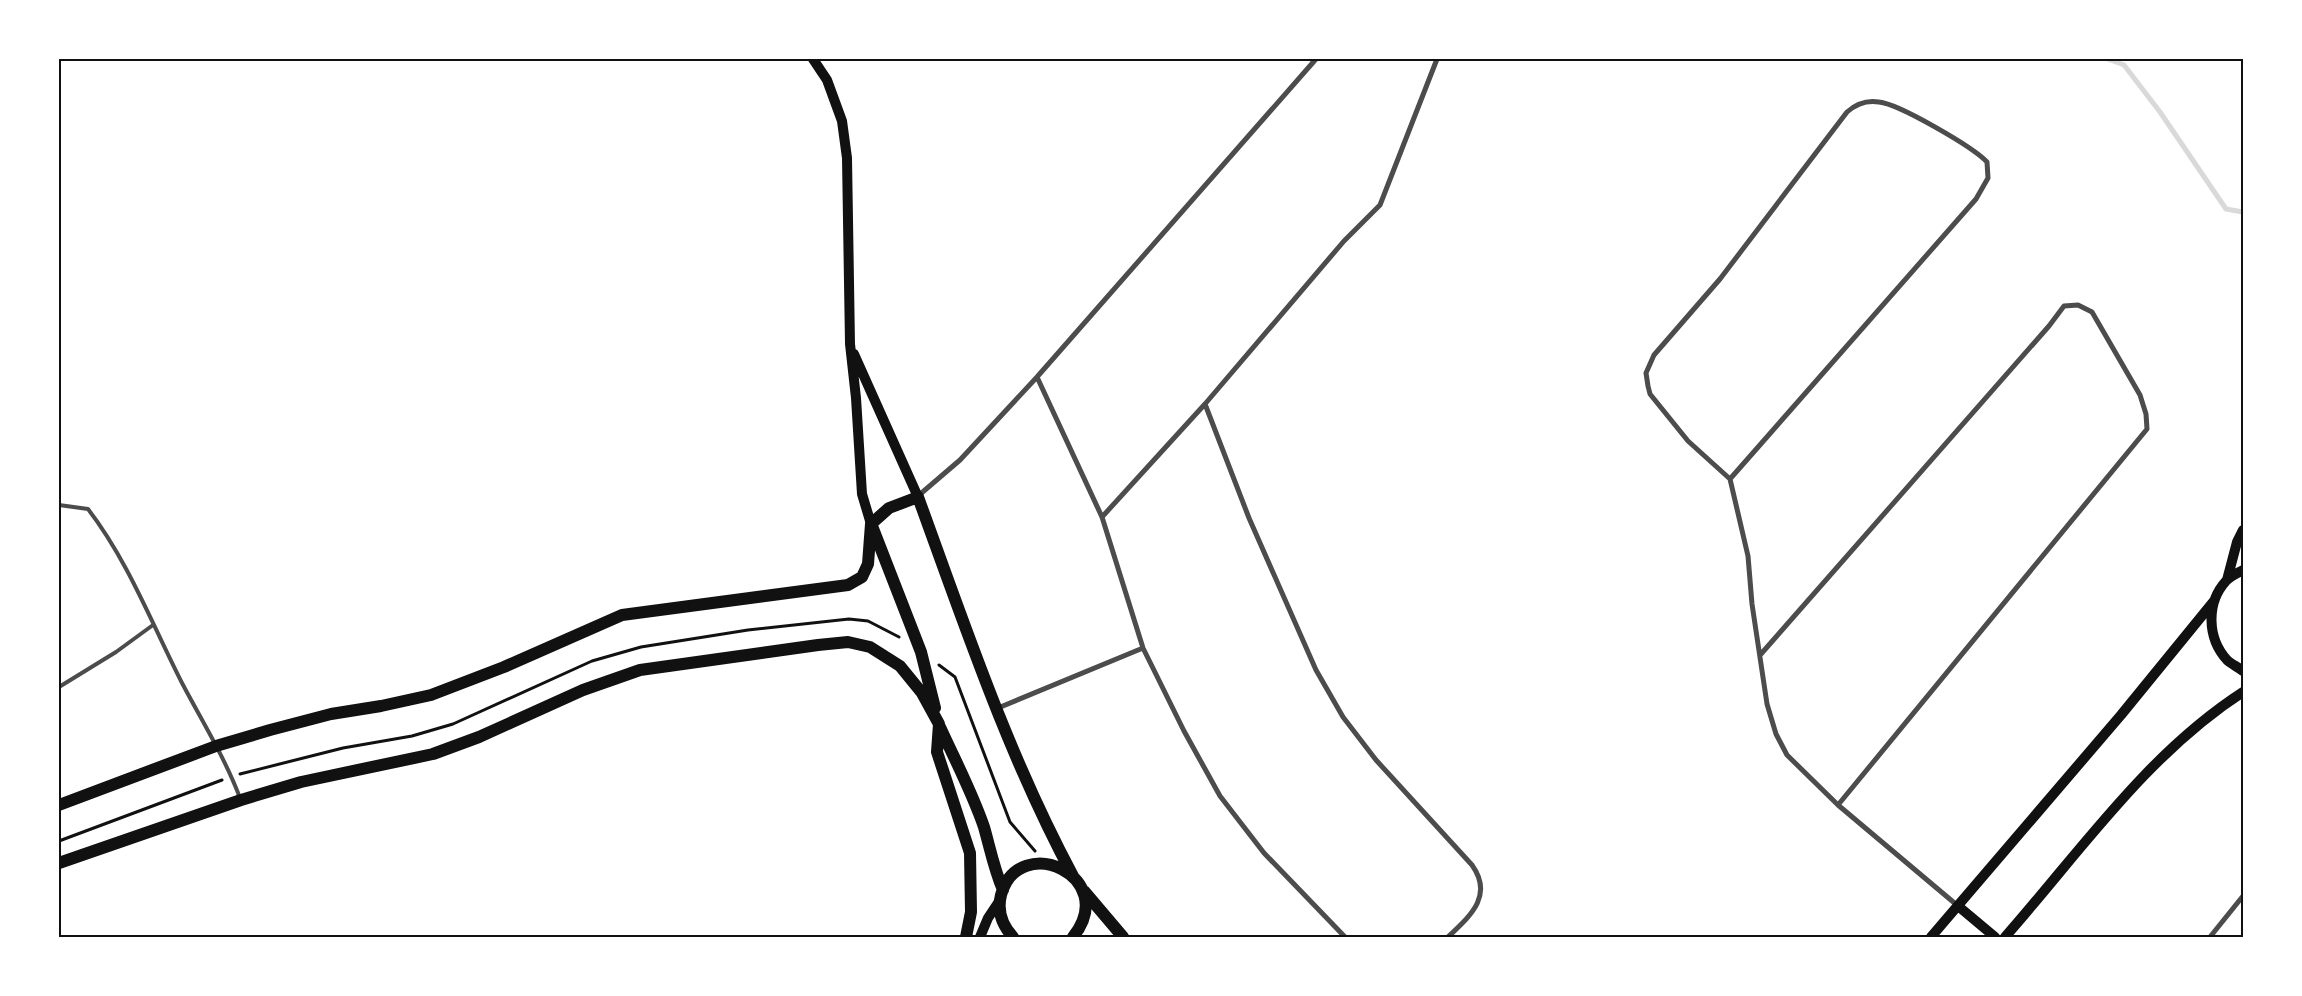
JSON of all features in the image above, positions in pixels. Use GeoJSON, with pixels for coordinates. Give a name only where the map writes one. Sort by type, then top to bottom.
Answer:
{"type":"FeatureCollection","features":[{"type":"Feature","properties":{"kind":"main road"},"geometry":{"type":"LineString","coordinates":[[813,59],[827,80],[842,121],[847,158],[850,344],[856,398],[862,494],[871,524],[921,652],[938,724],[937,752],[970,853],[971,912],[966,937]]}},
{"type":"Feature","properties":{"kind":"main road"},"geometry":{"type":"LineString","coordinates":[[850,344],[918,497],[995,709],[1042,818],[1073,876],[1122,937]]}},
{"type":"Feature","properties":{"kind":"main road"},"geometry":{"type":"LineString","coordinates":[[59,806],[216,746],[331,714],[381,706],[430,695],[504,667],[622,615],[848,585],[862,577],[868,564],[871,524],[889,508],[918,497]]}},
{"type":"Feature","properties":{"kind":"main road"},"geometry":{"type":"LineString","coordinates":[[1931,937],[2121,716],[2214,601],[2227,580],[2237,542],[2243,530]]}},
{"type":"Feature","properties":{"kind":"main road"},"geometry":{"type":"LineString","coordinates":[[2227,580],[2243,570]]}},
{"type":"Feature","properties":{"kind":"main road"},"geometry":{"type":"LineString","coordinates":[[2214,601],[2210,622],[2215,643],[2228,661],[2243,671]]}},
{"type":"Feature","properties":{"kind":"main road"},"geometry":{"type":"LineString","coordinates":[[59,863],[241,800],[301,782],[433,754],[479,737],[583,690],[640,670],[848,642],[870,647],[886,655],[912,678],[938,724],[969,789],[984,828],[1001,895],[1002,921],[1012,937]]}},
{"type":"Feature","properties":{"kind":"main road"},"geometry":{"type":"LineString","coordinates":[[2005,937],[2139,780],[2192,728],[2243,692]]}},
{"type":"Feature","properties":{"kind":"main road"},"geometry":{"type":"LineString","coordinates":[[980,937],[988,918],[1015,873],[1029,866],[1045,863],[1065,870],[1073,876]]}},
{"type":"Feature","properties":{"kind":"main road"},"geometry":{"type":"LineString","coordinates":[[1074,937],[1083,922],[1086,911],[1083,890]]}},
{"type":"Feature","properties":{"kind":"main road"},"geometry":{"type":"LineString","coordinates":[[1958,906],[1995,937]]}},
{"type":"Feature","properties":{"kind":"street"},"geometry":{"type":"LineString","coordinates":[[918,497],[960,460],[1037,377],[1316,59]]}},
{"type":"Feature","properties":{"kind":"street"},"geometry":{"type":"LineString","coordinates":[[1102,517],[1205,404],[1344,241],[1380,205],[1437,59]]}},
{"type":"Feature","properties":{"kind":"street"},"geometry":{"type":"LineString","coordinates":[[1730,479],[1976,199],[1988,178],[1987,162],[1958,139],[1886,103],[1865,102],[1847,112],[1720,279],[1654,355],[1647,366],[1650,394],[1688,441],[1730,479],[1748,556],[1752,604],[1767,704],[1776,734],[1787,755],[1838,805],[1958,906]]}},
{"type":"Feature","properties":{"kind":"street"},"geometry":{"type":"LineString","coordinates":[[1761,654],[2017,364],[2061,310],[2068,304],[2073,304],[2083,307],[2095,316],[2140,395],[2146,414],[2146,430],[1838,805]]}},
{"type":"Feature","properties":{"kind":"street"},"geometry":{"type":"LineString","coordinates":[[1037,377],[1102,517],[1143,648],[1184,731],[1220,796],[1264,853],[1345,937]]}},
{"type":"Feature","properties":{"kind":"street"},"geometry":{"type":"LineString","coordinates":[[1205,404],[1249,518],[1316,670],[1343,717],[1376,760],[1472,865],[1479,878],[1482,892],[1470,914],[1448,937]]}},
{"type":"Feature","properties":{"kind":"street"},"geometry":{"type":"LineString","coordinates":[[995,709],[1143,648]]}},
{"type":"Feature","properties":{"kind":"street"},"geometry":{"type":"LineString","coordinates":[[2210,937],[2243,896]]}},
{"type":"Feature","properties":{"kind":"lane"},"geometry":{"type":"LineString","coordinates":[[59,505],[88,509],[108,535],[232,776],[241,800]]}},
{"type":"Feature","properties":{"kind":"lane"},"geometry":{"type":"LineString","coordinates":[[59,687],[116,652],[154,625]]}},
{"type":"Feature","properties":{"kind":"path"},"geometry":{"type":"LineString","coordinates":[[59,841],[232,776],[343,748],[412,736],[453,724],[592,661],[641,647],[748,630],[848,619],[868,621],[895,635],[955,677],[1010,822],[1045,863]]}},
{"type":"Feature","properties":{"kind":"waterway"},"geometry":{"type":"LineString","coordinates":[[2108,59],[2124,65],[2160,112],[2226,209],[2243,212]]}}]}
